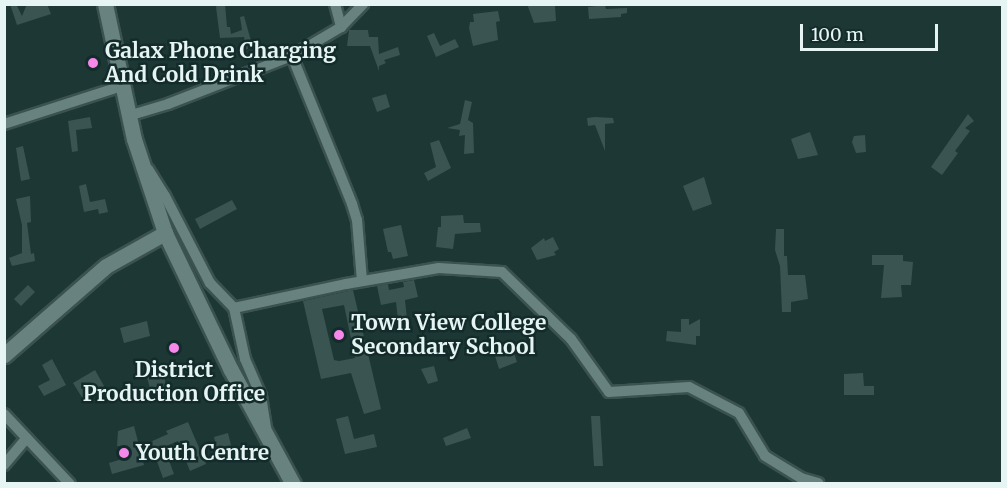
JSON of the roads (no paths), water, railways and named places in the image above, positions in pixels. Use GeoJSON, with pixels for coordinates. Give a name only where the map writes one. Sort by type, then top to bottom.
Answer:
{"type":"FeatureCollection","features":[{"type":"Feature","properties":{"kind":"main road"},"geometry":{"type":"LineString","coordinates":[[105,4],[128,116],[139,157],[165,233],[231,370],[293,483]]}},
{"type":"Feature","properties":{"kind":"main road"},"geometry":{"type":"LineString","coordinates":[[4,355],[105,266],[165,233]]}},
{"type":"Feature","properties":{"kind":"street"},"geometry":{"type":"LineString","coordinates":[[335,4],[341,27]]}},
{"type":"Feature","properties":{"kind":"street"},"geometry":{"type":"LineString","coordinates":[[128,116],[168,104],[292,56],[341,27],[363,4]]}},
{"type":"Feature","properties":{"kind":"street"},"geometry":{"type":"LineString","coordinates":[[292,56],[357,220],[362,281]]}},
{"type":"Feature","properties":{"kind":"street"},"geometry":{"type":"LineString","coordinates":[[4,124],[122,86]]}},
{"type":"Feature","properties":{"kind":"street"},"geometry":{"type":"LineString","coordinates":[[139,157],[165,196],[210,283],[234,308],[245,359],[261,396],[268,437]]}},
{"type":"Feature","properties":{"kind":"street"},"geometry":{"type":"LineString","coordinates":[[234,308],[362,281],[439,268],[502,272],[571,339],[609,392],[688,387],[739,413],[765,456],[801,478],[818,483]]}},
{"type":"Feature","properties":{"kind":"street"},"geometry":{"type":"LineString","coordinates":[[4,414],[70,483]]}},
{"type":"Feature","properties":{"kind":"street"},"geometry":{"type":"LineString","coordinates":[[4,465],[27,438]]}},
{"type":"Feature","properties":{"kind":"place","name":"Galax Phone Charging And Cold Drink"},"geometry":{"type":"Point","coordinates":[93,63]}},
{"type":"Feature","properties":{"kind":"place","name":"Town View College Secondary School"},"geometry":{"type":"Point","coordinates":[339,335]}},
{"type":"Feature","properties":{"kind":"place","name":"District Production Office"},"geometry":{"type":"Point","coordinates":[174,348]}},
{"type":"Feature","properties":{"kind":"place","name":"Youth Centre"},"geometry":{"type":"Point","coordinates":[124,453]}}]}
